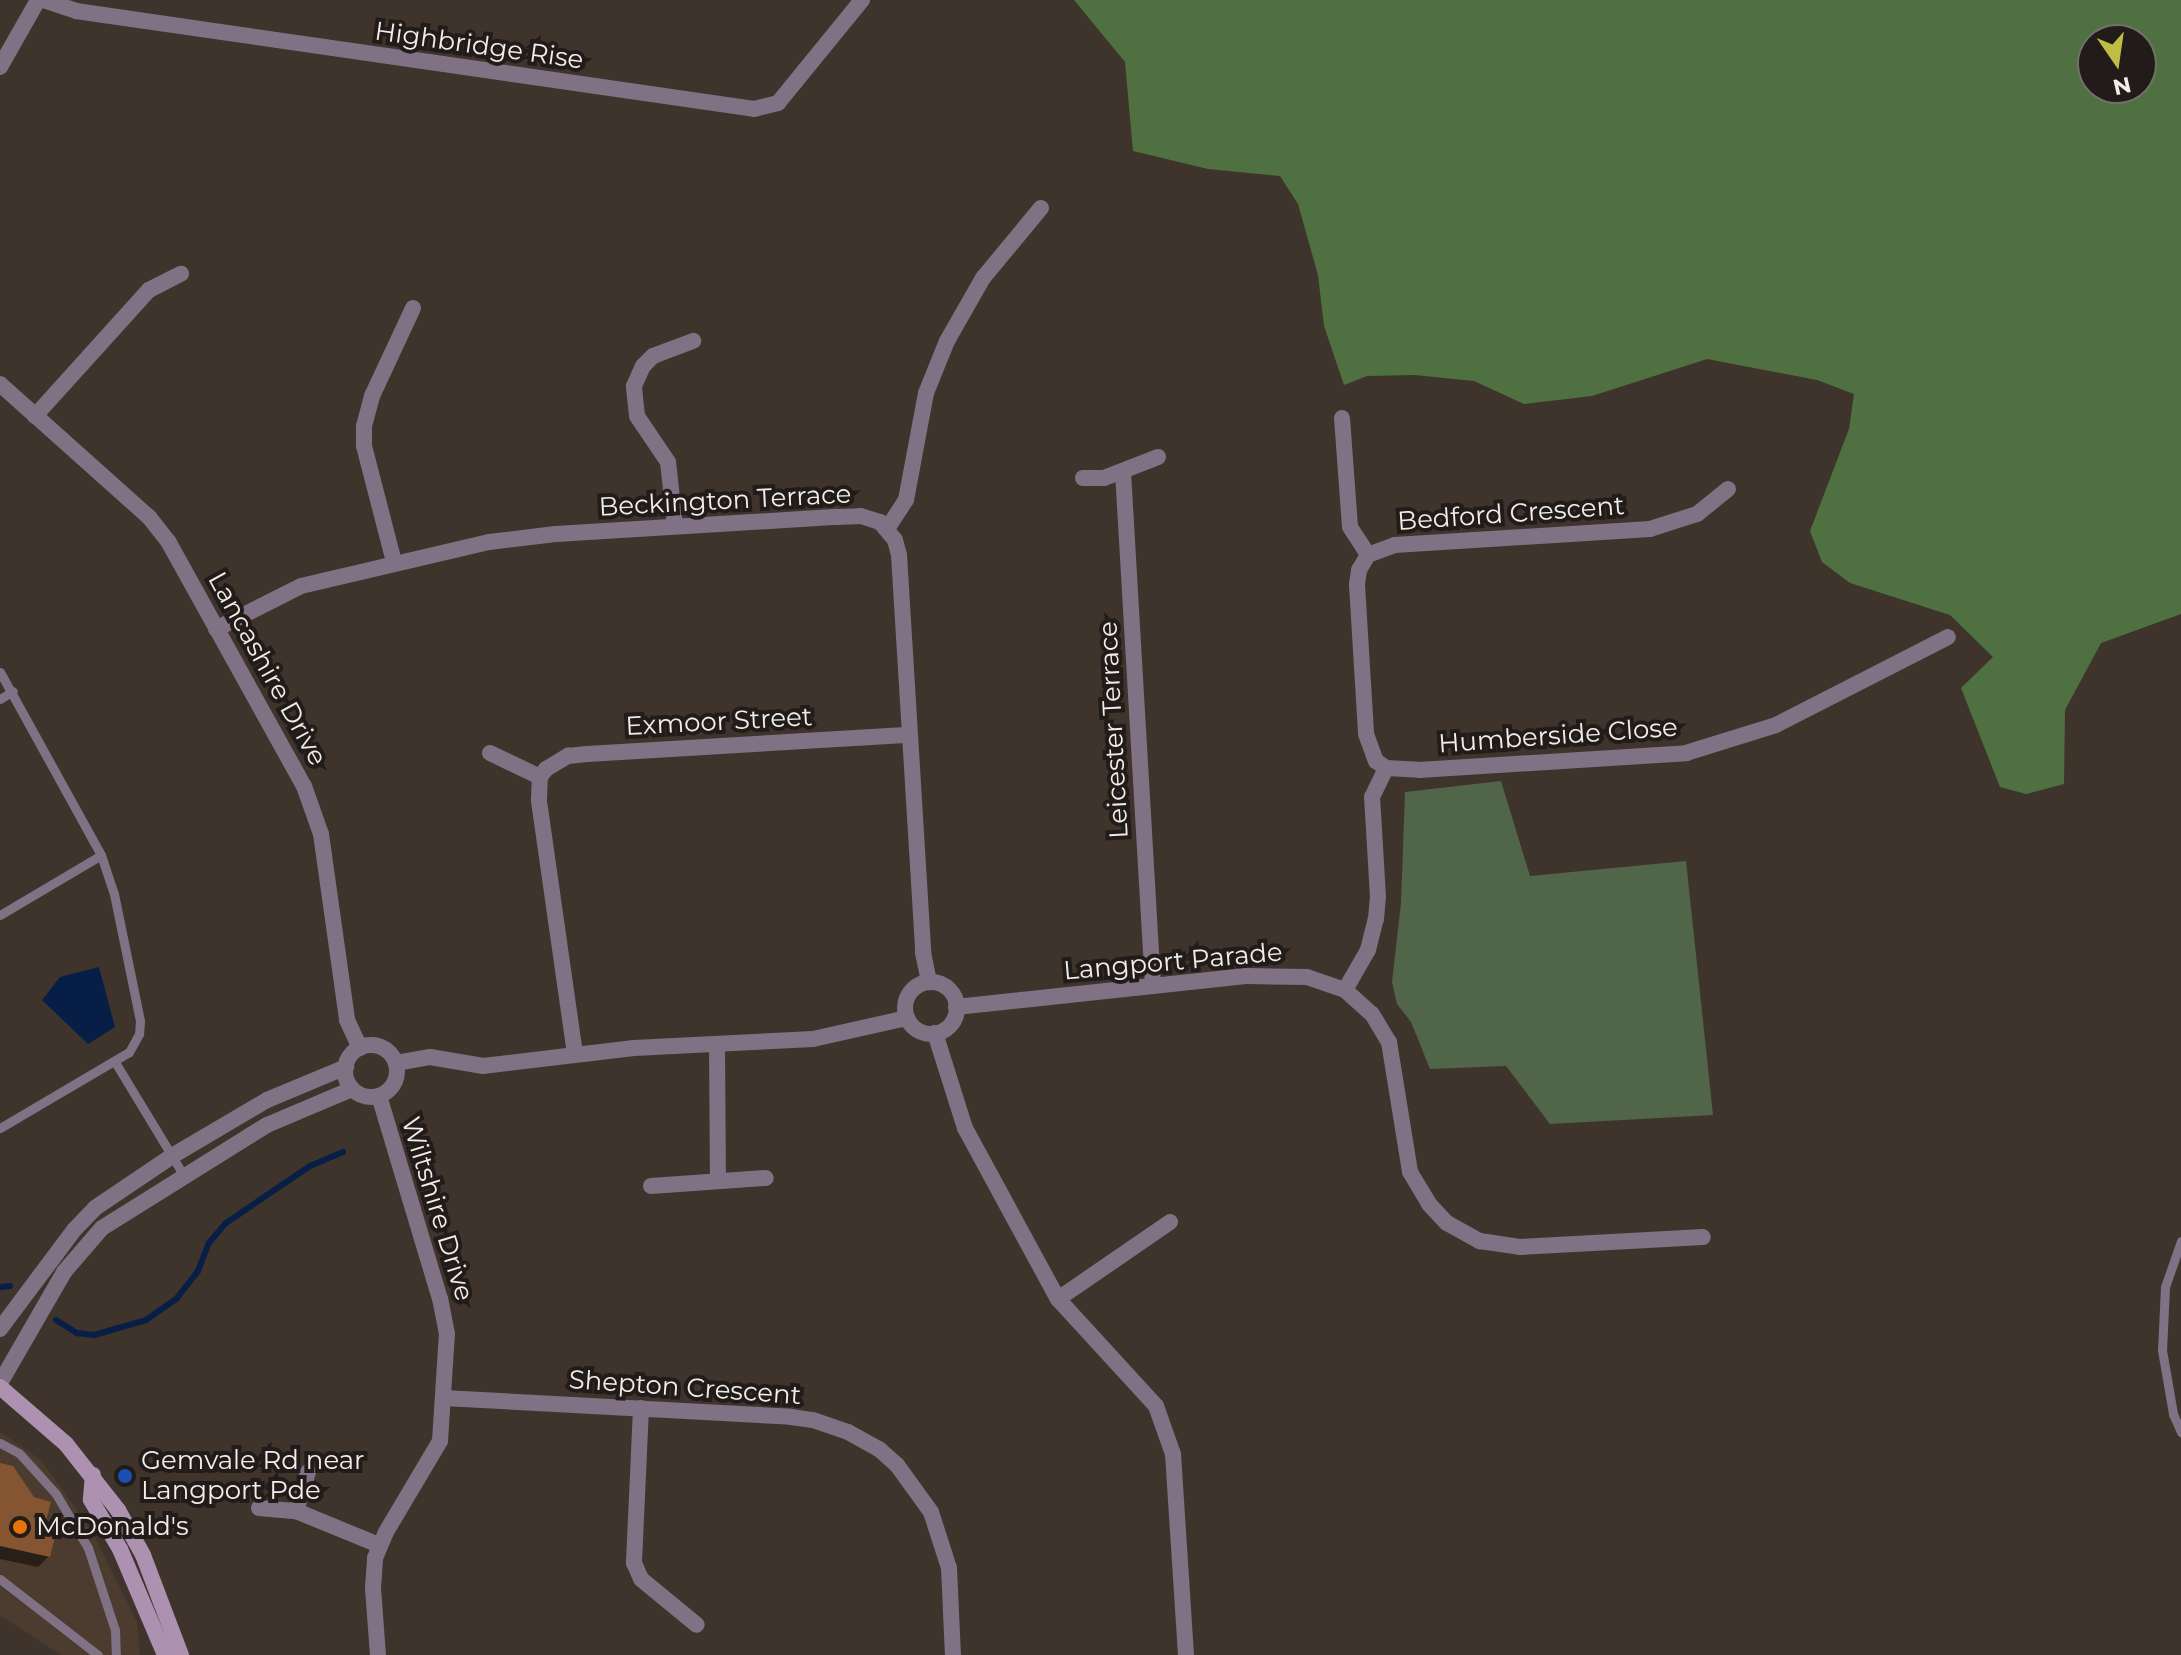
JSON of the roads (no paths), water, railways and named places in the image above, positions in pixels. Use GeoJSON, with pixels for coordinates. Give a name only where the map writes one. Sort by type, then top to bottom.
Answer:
{"type":"FeatureCollection","features":[{"type":"Feature","properties":{"kind":"main road"},"geometry":{"type":"LineString","coordinates":[[0,1385],[66,1444],[118,1510],[143,1555],[181,1655]]}},
{"type":"Feature","properties":{"kind":"main road"},"geometry":{"type":"LineString","coordinates":[[93,1475],[91,1500],[120,1549],[165,1655]]}},
{"type":"Feature","properties":{"kind":"street","name":"Highbridge Rise"},"geometry":{"type":"LineString","coordinates":[[40,0],[91,13],[754,109],[778,103],[862,0]]}},
{"type":"Feature","properties":{"kind":"street"},"geometry":{"type":"LineString","coordinates":[[0,67],[40,0]]}},
{"type":"Feature","properties":{"kind":"street"},"geometry":{"type":"LineString","coordinates":[[929,982],[923,953],[899,555],[887,529],[906,500],[926,393],[947,341],[983,278],[1041,208]]}},
{"type":"Feature","properties":{"kind":"street"},"geometry":{"type":"LineString","coordinates":[[35,416],[140,299],[181,274]]}},
{"type":"Feature","properties":{"kind":"street"},"geometry":{"type":"LineString","coordinates":[[394,562],[364,446],[364,426],[372,396],[413,308]]}},
{"type":"Feature","properties":{"kind":"street"},"geometry":{"type":"LineString","coordinates":[[675,526],[668,462],[637,416],[634,386],[643,366],[653,356],[693,341]]}},
{"type":"Feature","properties":{"kind":"street","name":"Lancashire Drive"},"geometry":{"type":"LineString","coordinates":[[0,384],[149,517],[168,541],[312,803],[321,834],[347,1020],[360,1048]]}},
{"type":"Feature","properties":{"kind":"street"},"geometry":{"type":"LineString","coordinates":[[1342,418],[1350,527],[1368,555]]}},
{"type":"Feature","properties":{"kind":"street"},"geometry":{"type":"LineString","coordinates":[[1083,478],[1123,472],[1158,457]]}},
{"type":"Feature","properties":{"kind":"street","name":"Leicester Terrace"},"geometry":{"type":"LineString","coordinates":[[1123,472],[1153,986]]}},
{"type":"Feature","properties":{"kind":"street","name":"Bedford Crescent"},"geometry":{"type":"LineString","coordinates":[[1386,768],[1371,754],[1366,734],[1357,585],[1359,570],[1368,555],[1395,545],[1650,529],[1697,514],[1728,489]]}},
{"type":"Feature","properties":{"kind":"street","name":"Beckington Terrace"},"geometry":{"type":"LineString","coordinates":[[216,629],[292,589],[394,562],[524,537],[861,516],[880,522],[887,529]]}},
{"type":"Feature","properties":{"kind":"street","name":"Humberside Close"},"geometry":{"type":"LineString","coordinates":[[1386,768],[1419,770],[1686,753],[1776,725],[1948,637]]}},
{"type":"Feature","properties":{"kind":"street","name":"Exmoor Street"},"geometry":{"type":"LineString","coordinates":[[540,777],[568,756],[909,735]]}},
{"type":"Feature","properties":{"kind":"street"},"geometry":{"type":"LineString","coordinates":[[490,753],[540,777],[539,800],[575,1054]]}},
{"type":"Feature","properties":{"kind":"street"},"geometry":{"type":"LineString","coordinates":[[1345,990],[1368,950],[1376,919],[1378,897],[1372,797],[1386,768]]}},
{"type":"Feature","properties":{"kind":"street","name":"Langport Parade"},"geometry":{"type":"LineString","coordinates":[[956,1007],[1278,974],[1307,977],[1345,990],[1372,1014],[1389,1042],[1410,1172],[1429,1204],[1447,1223],[1480,1241],[1509,1246],[1703,1237]]}},
{"type":"Feature","properties":{"kind":"street"},"geometry":{"type":"LineString","coordinates":[[929,982],[947,988],[956,1007],[950,1025],[935,1033],[919,1031],[907,1018],[908,996],[913,989],[929,982]]}},
{"type":"Feature","properties":{"kind":"street"},"geometry":{"type":"LineString","coordinates":[[396,1063],[430,1057],[483,1066],[575,1054],[813,1039],[907,1018]]}},
{"type":"Feature","properties":{"kind":"street"},"geometry":{"type":"LineString","coordinates":[[935,1033],[965,1128],[1058,1299],[1156,1406],[1173,1454],[1186,1655]]}},
{"type":"Feature","properties":{"kind":"street"},"geometry":{"type":"LineString","coordinates":[[717,1044],[718,1181]]}},
{"type":"Feature","properties":{"kind":"street"},"geometry":{"type":"LineString","coordinates":[[0,1329],[85,1217],[172,1156],[267,1100],[346,1067],[360,1048],[381,1048],[396,1063]]}},
{"type":"Feature","properties":{"kind":"street"},"geometry":{"type":"LineString","coordinates":[[346,1067],[352,1089],[365,1096],[379,1096],[392,1087],[396,1063]]}},
{"type":"Feature","properties":{"kind":"street"},"geometry":{"type":"LineString","coordinates":[[0,1385],[64,1272],[89,1240],[115,1218],[267,1125],[352,1089]]}},
{"type":"Feature","properties":{"kind":"street","name":"Wiltshire Drive"},"geometry":{"type":"LineString","coordinates":[[378,1655],[373,1573],[379,1545],[437,1449],[444,1398],[445,1315],[379,1096]]}},
{"type":"Feature","properties":{"kind":"street"},"geometry":{"type":"LineString","coordinates":[[651,1186],[766,1178]]}},
{"type":"Feature","properties":{"kind":"street"},"geometry":{"type":"LineString","coordinates":[[1058,1299],[1170,1222]]}},
{"type":"Feature","properties":{"kind":"street","name":"Shepton Crescent"},"geometry":{"type":"LineString","coordinates":[[444,1398],[813,1420],[848,1432],[888,1457],[921,1495],[942,1540],[949,1568],[953,1655]]}},
{"type":"Feature","properties":{"kind":"street"},"geometry":{"type":"LineString","coordinates":[[641,1408],[634,1563],[641,1579],[697,1625]]}},
{"type":"Feature","properties":{"kind":"street"},"geometry":{"type":"LineString","coordinates":[[296,1511],[308,1472]]}},
{"type":"Feature","properties":{"kind":"street"},"geometry":{"type":"LineString","coordinates":[[259,1508],[296,1511],[379,1545]]}},
{"type":"Feature","properties":{"kind":"lane"},"geometry":{"type":"LineString","coordinates":[[0,672],[101,855],[114,894],[140,1021],[134,1043],[115,1062],[0,1128]]}},
{"type":"Feature","properties":{"kind":"lane"},"geometry":{"type":"LineString","coordinates":[[0,699],[13,691]]}},
{"type":"Feature","properties":{"kind":"lane"},"geometry":{"type":"LineString","coordinates":[[0,915],[101,855]]}},
{"type":"Feature","properties":{"kind":"lane"},"geometry":{"type":"LineString","coordinates":[[115,1062],[184,1176]]}},
{"type":"Feature","properties":{"kind":"lane"},"geometry":{"type":"LineString","coordinates":[[2181,1241],[2165,1287],[2162,1350],[2173,1414],[2181,1432]]}},
{"type":"Feature","properties":{"kind":"lane"},"geometry":{"type":"LineString","coordinates":[[0,1443],[19,1453],[56,1494],[88,1548],[115,1630],[116,1655]]}},
{"type":"Feature","properties":{"kind":"lane"},"geometry":{"type":"LineString","coordinates":[[0,1579],[98,1655]]}},
{"type":"Feature","properties":{"kind":"water"},"geometry":{"type":"Polygon","coordinates":[[[99,967],[115,1027],[88,1044],[42,1000],[60,977],[99,967]]]}},
{"type":"Feature","properties":{"kind":"waterway"},"geometry":{"type":"LineString","coordinates":[[56,1320],[77,1333],[94,1335],[146,1320],[177,1298],[198,1271],[209,1243],[226,1223],[310,1166],[343,1152]]}},
{"type":"Feature","properties":{"kind":"waterway"},"geometry":{"type":"LineString","coordinates":[[0,1287],[10,1286]]}},
{"type":"Feature","properties":{"kind":"place","name":"Gemvale Rd near Langport Pde"},"geometry":{"type":"Point","coordinates":[125,1476]}},
{"type":"Feature","properties":{"kind":"place","name":"McDonald's"},"geometry":{"type":"Point","coordinates":[20,1527]}}]}
